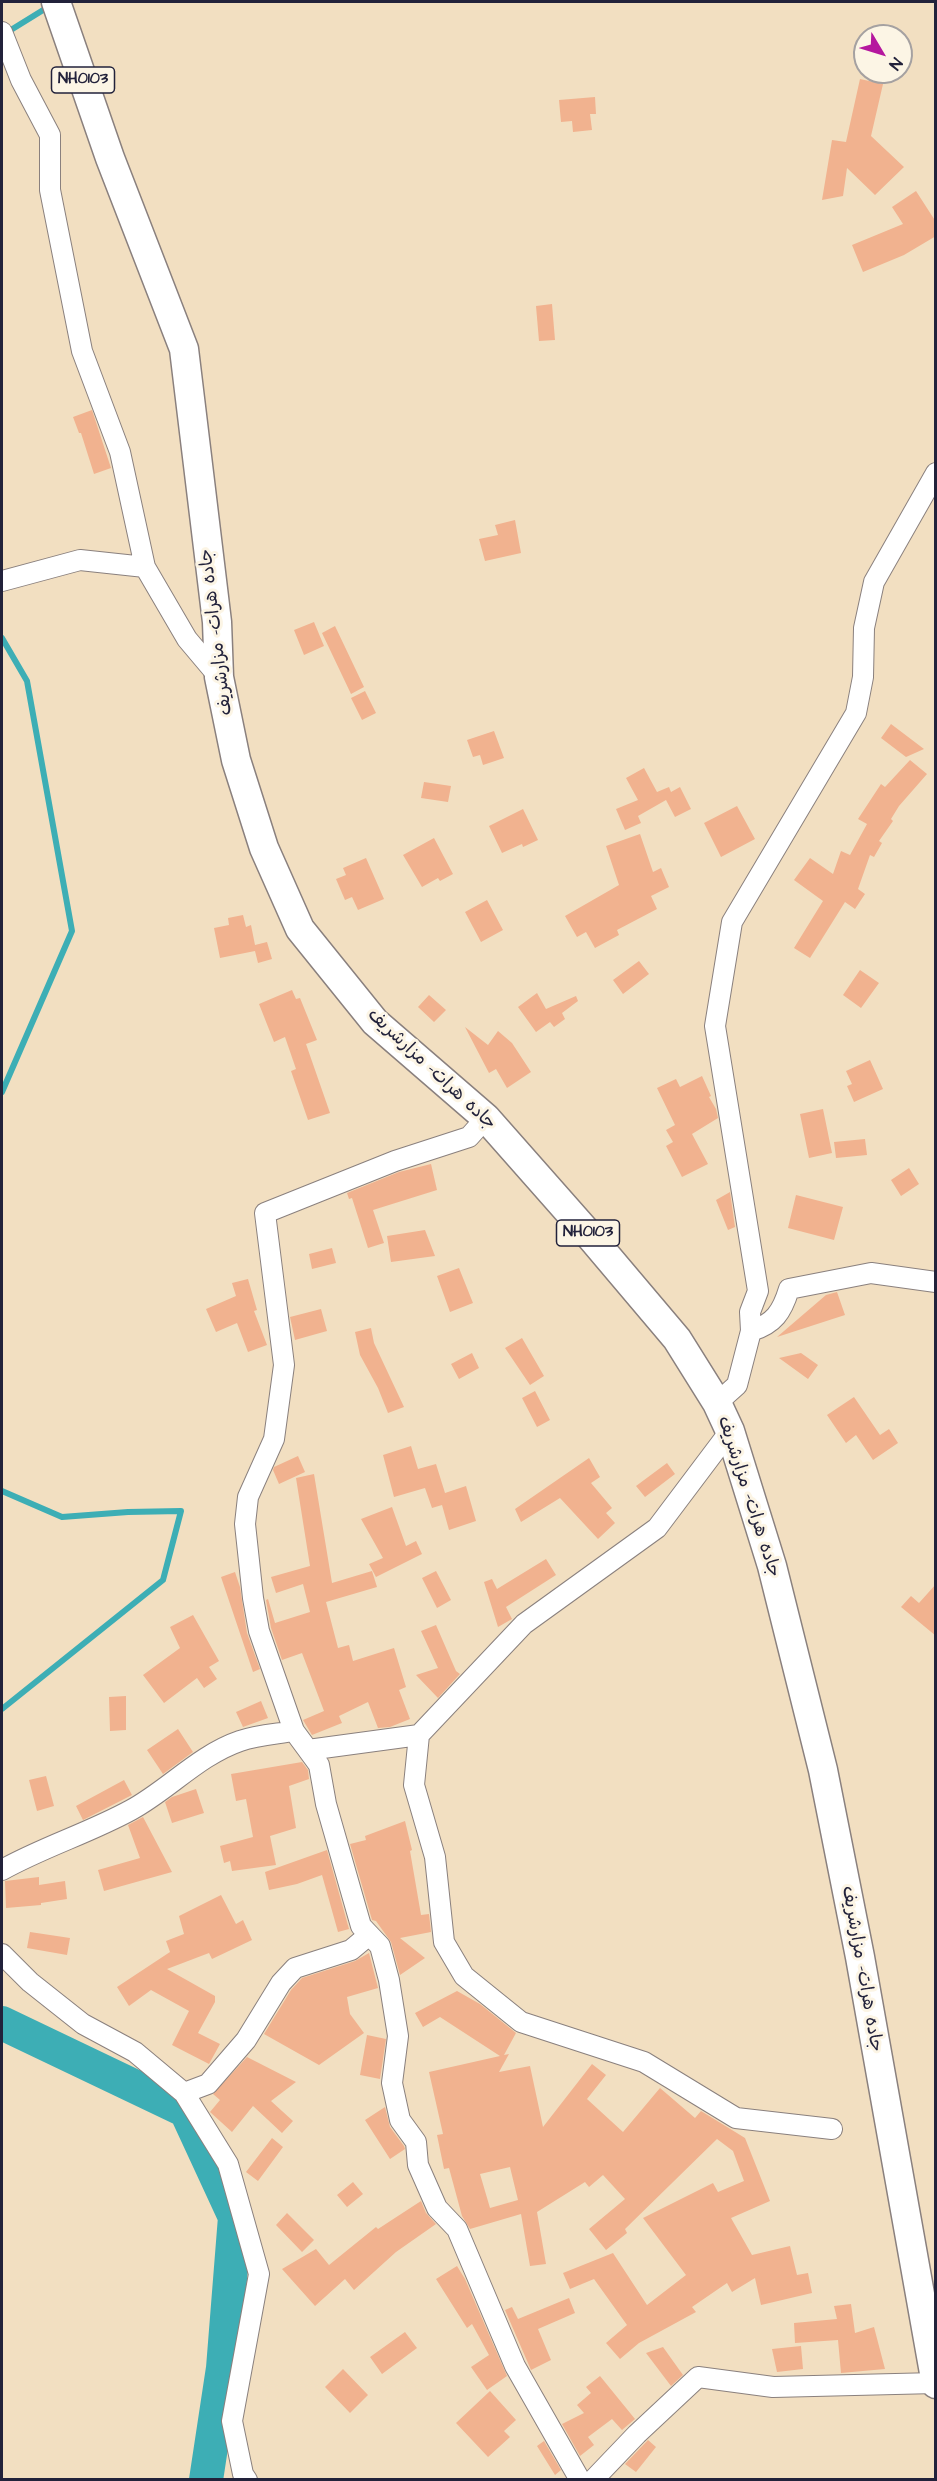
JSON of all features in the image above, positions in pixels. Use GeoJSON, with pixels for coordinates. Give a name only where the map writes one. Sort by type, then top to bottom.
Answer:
{"type":"FeatureCollection","features":[{"type":"Feature","properties":{"kind":"highway","name":"جاده هرات- مزارشریف"},"geometry":{"type":"LineString","coordinates":[[56,2],[110,158],[184,349],[217,622],[219,677],[236,760],[260,837],[300,929],[375,1022],[486,1118],[677,1339],[717,1403],[730,1431],[772,1566],[823,1770],[862,1968],[935,2384]]}},
{"type":"Feature","properties":{"kind":"street"},"geometry":{"type":"LineString","coordinates":[[2,32],[50,135],[50,190],[82,351],[120,452],[145,567],[187,639],[219,677]]}},
{"type":"Feature","properties":{"kind":"street"},"geometry":{"type":"LineString","coordinates":[[717,1403],[737,1385],[751,1331],[750,1312],[758,1291],[715,1026],[732,922],[856,713],[863,677],[864,628],[874,582],[936,473]]}},
{"type":"Feature","properties":{"kind":"street"},"geometry":{"type":"LineString","coordinates":[[3,580],[80,560],[145,567]]}},
{"type":"Feature","properties":{"kind":"street"},"geometry":{"type":"LineString","coordinates":[[486,1118],[469,1137],[395,1161],[266,1213],[284,1365],[274,1439],[248,1497],[245,1524],[259,1631],[294,1731],[319,1765],[326,1804],[361,1926],[380,1946],[389,1980],[398,2036],[392,2083],[400,2120],[416,2142],[418,2165],[437,2208],[457,2229],[515,2366],[580,2480]]}},
{"type":"Feature","properties":{"kind":"street"},"geometry":{"type":"LineString","coordinates":[[751,1331],[768,1326],[784,1305],[789,1289],[871,1273],[936,1282]]}},
{"type":"Feature","properties":{"kind":"street"},"geometry":{"type":"LineString","coordinates":[[730,1431],[657,1528],[524,1624],[419,1735],[414,1785],[435,1857],[444,1942],[464,1976],[521,2022],[644,2062],[736,2118],[832,2128]]}},
{"type":"Feature","properties":{"kind":"street"},"geometry":{"type":"LineString","coordinates":[[2,1870],[27,1856],[73,1839],[133,1809],[214,1753],[240,1741],[294,1731]]}},
{"type":"Feature","properties":{"kind":"street"},"geometry":{"type":"LineString","coordinates":[[308,1750],[419,1735]]}},
{"type":"Feature","properties":{"kind":"street"},"geometry":{"type":"LineString","coordinates":[[184,2093],[208,2084],[246,2040],[281,1983],[295,1968],[351,1950],[369,1935]]}},
{"type":"Feature","properties":{"kind":"street"},"geometry":{"type":"LineString","coordinates":[[2,1954],[30,1982],[83,2024],[135,2052],[184,2093],[228,2164],[259,2274],[232,2421],[243,2474],[247,2480]]}},
{"type":"Feature","properties":{"kind":"street"},"geometry":{"type":"LineString","coordinates":[[593,2480],[637,2434],[698,2377],[773,2387],[935,2384]]}},
{"type":"Feature","properties":{"kind":"building"},"geometry":{"type":"Polygon","coordinates":[[[859,84],[883,84],[871,136],[904,167],[875,195],[847,168],[843,196],[822,200],[832,140],[846,142],[859,84]]]}},
{"type":"Feature","properties":{"kind":"building"},"geometry":{"type":"Polygon","coordinates":[[[595,97],[596,114],[590,114],[592,130],[573,132],[572,121],[561,122],[559,100],[595,97]]]}},
{"type":"Feature","properties":{"kind":"building"},"geometry":{"type":"Polygon","coordinates":[[[916,191],[936,222],[936,236],[904,255],[863,272],[852,245],[903,224],[892,207],[916,191]]]}},
{"type":"Feature","properties":{"kind":"building"},"geometry":{"type":"Polygon","coordinates":[[[552,304],[555,340],[539,341],[536,306],[552,304]]]}},
{"type":"Feature","properties":{"kind":"building"},"geometry":{"type":"Polygon","coordinates":[[[92,410],[111,468],[94,474],[81,433],[73,417],[92,410]]]}},
{"type":"Feature","properties":{"kind":"building"},"geometry":{"type":"Polygon","coordinates":[[[515,520],[521,553],[485,561],[479,539],[498,535],[495,525],[515,520]]]}},
{"type":"Feature","properties":{"kind":"building"},"geometry":{"type":"Polygon","coordinates":[[[314,622],[324,646],[304,655],[294,630],[314,622]]]}},
{"type":"Feature","properties":{"kind":"building"},"geometry":{"type":"Polygon","coordinates":[[[335,626],[364,687],[351,694],[322,633],[335,626]]]}},
{"type":"Feature","properties":{"kind":"building"},"geometry":{"type":"Polygon","coordinates":[[[365,691],[376,713],[362,720],[351,698],[365,691]]]}},
{"type":"Feature","properties":{"kind":"building"},"geometry":{"type":"Polygon","coordinates":[[[891,724],[924,749],[906,757],[881,738],[891,724]]]}},
{"type":"Feature","properties":{"kind":"building"},"geometry":{"type":"Polygon","coordinates":[[[494,731],[504,758],[483,765],[480,755],[473,757],[467,740],[494,731]]]}},
{"type":"Feature","properties":{"kind":"building"},"geometry":{"type":"Polygon","coordinates":[[[910,760],[927,774],[899,806],[891,819],[893,821],[879,841],[882,843],[874,857],[870,855],[858,889],[865,894],[855,909],[845,902],[810,958],[794,948],[823,901],[794,880],[810,858],[833,874],[841,851],[850,855],[867,824],[858,819],[881,784],[885,787],[910,760]]]}},
{"type":"Feature","properties":{"kind":"building"},"geometry":{"type":"Polygon","coordinates":[[[644,768],[657,792],[669,787],[671,792],[680,787],[691,809],[675,817],[666,800],[638,816],[641,823],[625,830],[616,809],[638,800],[626,778],[644,768]]]}},
{"type":"Feature","properties":{"kind":"building"},"geometry":{"type":"Polygon","coordinates":[[[424,782],[451,786],[448,802],[421,798],[424,782]]]}},
{"type":"Feature","properties":{"kind":"building"},"geometry":{"type":"Polygon","coordinates":[[[737,806],[755,839],[721,857],[704,823],[737,806]]]}},
{"type":"Feature","properties":{"kind":"building"},"geometry":{"type":"Polygon","coordinates":[[[523,809],[538,840],[502,853],[489,826],[523,809]]]}},
{"type":"Feature","properties":{"kind":"building"},"geometry":{"type":"Polygon","coordinates":[[[640,834],[653,872],[661,868],[669,887],[651,896],[657,909],[617,930],[619,935],[595,948],[586,932],[577,937],[565,916],[619,885],[606,846],[640,834]]]}},
{"type":"Feature","properties":{"kind":"building"},"geometry":{"type":"Polygon","coordinates":[[[434,838],[453,874],[440,881],[438,878],[422,887],[403,855],[434,838]]]}},
{"type":"Feature","properties":{"kind":"building"},"geometry":{"type":"Polygon","coordinates":[[[366,858],[384,899],[358,910],[352,897],[345,900],[336,879],[346,875],[343,868],[366,858]]]}},
{"type":"Feature","properties":{"kind":"building"},"geometry":{"type":"Polygon","coordinates":[[[487,900],[503,930],[481,942],[465,912],[487,900]]]}},
{"type":"Feature","properties":{"kind":"building"},"geometry":{"type":"Polygon","coordinates":[[[243,915],[246,927],[251,925],[255,945],[267,942],[272,959],[258,963],[255,951],[220,958],[214,928],[229,925],[228,918],[243,915]]]}},
{"type":"Feature","properties":{"kind":"building"},"geometry":{"type":"Polygon","coordinates":[[[639,961],[649,974],[623,994],[613,980],[639,961]]]}},
{"type":"Feature","properties":{"kind":"building"},"geometry":{"type":"Polygon","coordinates":[[[860,970],[879,983],[861,1008],[843,995],[860,970]]]}},
{"type":"Feature","properties":{"kind":"building"},"geometry":{"type":"Polygon","coordinates":[[[292,990],[296,999],[300,998],[317,1040],[306,1044],[330,1113],[308,1120],[291,1071],[296,1069],[285,1037],[274,1042],[259,1004],[292,990]]]}},
{"type":"Feature","properties":{"kind":"building"},"geometry":{"type":"Polygon","coordinates":[[[537,993],[546,1009],[576,996],[578,1001],[562,1013],[565,1019],[554,1027],[550,1022],[536,1032],[518,1007],[537,993]]]}},
{"type":"Feature","properties":{"kind":"building"},"geometry":{"type":"Polygon","coordinates":[[[429,995],[446,1010],[434,1022],[418,1007],[429,995]]]}},
{"type":"Feature","properties":{"kind":"building"},"geometry":{"type":"Polygon","coordinates":[[[465,1027],[488,1045],[498,1031],[512,1043],[531,1072],[507,1088],[496,1069],[489,1073],[465,1027]]]}},
{"type":"Feature","properties":{"kind":"building"},"geometry":{"type":"Polygon","coordinates":[[[870,1060],[883,1089],[854,1102],[847,1086],[852,1084],[846,1071],[870,1060]]]}},
{"type":"Feature","properties":{"kind":"building"},"geometry":{"type":"Polygon","coordinates":[[[702,1076],[718,1118],[692,1134],[708,1164],[682,1177],[666,1146],[673,1142],[666,1130],[675,1125],[657,1088],[676,1079],[680,1087],[702,1076]]]}},
{"type":"Feature","properties":{"kind":"building"},"geometry":{"type":"Polygon","coordinates":[[[823,1109],[832,1153],[809,1158],[800,1114],[823,1109]]]}},
{"type":"Feature","properties":{"kind":"building"},"geometry":{"type":"Polygon","coordinates":[[[865,1139],[867,1155],[836,1158],[834,1142],[865,1139]]]}},
{"type":"Feature","properties":{"kind":"building"},"geometry":{"type":"Polygon","coordinates":[[[431,1164],[437,1190],[373,1210],[384,1243],[368,1248],[352,1198],[349,1199],[347,1193],[399,1172],[431,1164]]]}},
{"type":"Feature","properties":{"kind":"building"},"geometry":{"type":"Polygon","coordinates":[[[909,1168],[919,1184],[901,1196],[891,1180],[909,1168]]]}},
{"type":"Feature","properties":{"kind":"building"},"geometry":{"type":"Polygon","coordinates":[[[730,1192],[735,1227],[728,1230],[716,1200],[730,1192]]]}},
{"type":"Feature","properties":{"kind":"building"},"geometry":{"type":"Polygon","coordinates":[[[796,1195],[843,1207],[834,1240],[788,1228],[796,1195]]]}},
{"type":"Feature","properties":{"kind":"building"},"geometry":{"type":"Polygon","coordinates":[[[425,1230],[435,1256],[391,1262],[387,1236],[425,1230]]]}},
{"type":"Feature","properties":{"kind":"building"},"geometry":{"type":"Polygon","coordinates":[[[332,1248],[336,1263],[312,1269],[309,1254],[332,1248]]]}},
{"type":"Feature","properties":{"kind":"building"},"geometry":{"type":"Polygon","coordinates":[[[459,1268],[473,1303],[450,1312],[437,1276],[459,1268]]]}},
{"type":"Feature","properties":{"kind":"building"},"geometry":{"type":"Polygon","coordinates":[[[248,1279],[257,1310],[254,1311],[267,1345],[248,1352],[237,1323],[216,1332],[206,1309],[236,1296],[232,1283],[248,1279]]]}},
{"type":"Feature","properties":{"kind":"building"},"geometry":{"type":"Polygon","coordinates":[[[837,1292],[845,1315],[777,1337],[826,1295],[837,1292]]]}},
{"type":"Feature","properties":{"kind":"building"},"geometry":{"type":"Polygon","coordinates":[[[321,1309],[327,1331],[295,1340],[290,1317],[321,1309]]]}},
{"type":"Feature","properties":{"kind":"building"},"geometry":{"type":"Polygon","coordinates":[[[371,1328],[374,1343],[404,1407],[388,1413],[378,1388],[360,1355],[355,1332],[371,1328]]]}},
{"type":"Feature","properties":{"kind":"building"},"geometry":{"type":"Polygon","coordinates":[[[522,1338],[544,1376],[530,1385],[505,1348],[522,1338]]]}},
{"type":"Feature","properties":{"kind":"building"},"geometry":{"type":"Polygon","coordinates":[[[472,1353],[479,1368],[459,1379],[451,1364],[472,1353]]]}},
{"type":"Feature","properties":{"kind":"building"},"geometry":{"type":"Polygon","coordinates":[[[801,1353],[818,1365],[808,1379],[779,1358],[801,1353]]]}},
{"type":"Feature","properties":{"kind":"building"},"geometry":{"type":"Polygon","coordinates":[[[535,1391],[550,1420],[537,1427],[522,1398],[535,1391]]]}},
{"type":"Feature","properties":{"kind":"building"},"geometry":{"type":"Polygon","coordinates":[[[854,1397],[880,1435],[889,1429],[898,1443],[873,1460],[856,1435],[846,1443],[827,1415],[854,1397]]]}},
{"type":"Feature","properties":{"kind":"building"},"geometry":{"type":"Polygon","coordinates":[[[411,1446],[418,1469],[436,1464],[445,1493],[466,1486],[476,1521],[449,1530],[442,1505],[432,1508],[425,1488],[394,1497],[383,1455],[411,1446]]]}},
{"type":"Feature","properties":{"kind":"building"},"geometry":{"type":"Polygon","coordinates":[[[298,1456],[305,1472],[279,1484],[273,1470],[274,1467],[298,1456]]]}},
{"type":"Feature","properties":{"kind":"building"},"geometry":{"type":"Polygon","coordinates":[[[589,1458],[600,1477],[591,1483],[612,1508],[606,1513],[615,1523],[598,1539],[560,1498],[521,1522],[515,1509],[589,1458]]]}},
{"type":"Feature","properties":{"kind":"building"},"geometry":{"type":"Polygon","coordinates":[[[667,1463],[675,1474],[645,1497],[636,1486],[667,1463]]]}},
{"type":"Feature","properties":{"kind":"building"},"geometry":{"type":"Polygon","coordinates":[[[314,1474],[332,1583],[372,1571],[377,1587],[326,1602],[338,1648],[349,1645],[353,1661],[394,1648],[406,1687],[399,1690],[410,1719],[390,1727],[378,1728],[368,1702],[339,1716],[342,1723],[312,1735],[303,1720],[324,1711],[302,1653],[282,1660],[271,1628],[266,1600],[268,1599],[275,1623],[310,1612],[303,1584],[276,1593],[271,1577],[310,1566],[296,1478],[314,1474]]]}},
{"type":"Feature","properties":{"kind":"building"},"geometry":{"type":"Polygon","coordinates":[[[392,1507],[406,1546],[416,1541],[422,1554],[376,1577],[369,1564],[383,1558],[361,1519],[392,1507]]]}},
{"type":"Feature","properties":{"kind":"building"},"geometry":{"type":"Polygon","coordinates":[[[546,1559],[556,1575],[506,1607],[512,1619],[498,1627],[484,1582],[492,1579],[497,1589],[546,1559]]]}},
{"type":"Feature","properties":{"kind":"building"},"geometry":{"type":"Polygon","coordinates":[[[436,1571],[451,1600],[437,1608],[422,1578],[436,1571]]]}},
{"type":"Feature","properties":{"kind":"building"},"geometry":{"type":"Polygon","coordinates":[[[235,1572],[240,1587],[247,1633],[260,1669],[253,1672],[221,1577],[235,1572]]]}},
{"type":"Feature","properties":{"kind":"building"},"geometry":{"type":"Polygon","coordinates":[[[936,1584],[936,1636],[901,1607],[911,1596],[919,1603],[936,1584]]]}},
{"type":"Feature","properties":{"kind":"building"},"geometry":{"type":"Polygon","coordinates":[[[193,1615],[219,1661],[209,1667],[217,1679],[204,1688],[197,1678],[164,1703],[143,1675],[180,1648],[170,1627],[193,1615]]]}},
{"type":"Feature","properties":{"kind":"building"},"geometry":{"type":"Polygon","coordinates":[[[436,1625],[456,1671],[460,1674],[438,1698],[416,1675],[438,1668],[421,1631],[436,1625]]]}},
{"type":"Feature","properties":{"kind":"building"},"geometry":{"type":"Polygon","coordinates":[[[126,1696],[126,1730],[110,1731],[109,1697],[126,1696]]]}},
{"type":"Feature","properties":{"kind":"building"},"geometry":{"type":"Polygon","coordinates":[[[261,1701],[268,1718],[243,1727],[236,1712],[261,1701]]]}},
{"type":"Feature","properties":{"kind":"building"},"geometry":{"type":"Polygon","coordinates":[[[178,1729],[193,1752],[163,1774],[147,1750],[178,1729]]]}},
{"type":"Feature","properties":{"kind":"building"},"geometry":{"type":"Polygon","coordinates":[[[302,1762],[308,1770],[309,1779],[289,1786],[296,1828],[270,1836],[276,1865],[232,1871],[230,1861],[224,1863],[220,1846],[253,1837],[246,1799],[236,1801],[231,1774],[302,1762]]]}},
{"type":"Feature","properties":{"kind":"building"},"geometry":{"type":"Polygon","coordinates":[[[46,1776],[54,1806],[37,1811],[29,1780],[46,1776]]]}},
{"type":"Feature","properties":{"kind":"building"},"geometry":{"type":"Polygon","coordinates":[[[124,1780],[132,1795],[83,1820],[76,1806],[124,1780]]]}},
{"type":"Feature","properties":{"kind":"building"},"geometry":{"type":"Polygon","coordinates":[[[196,1789],[204,1813],[172,1823],[165,1802],[172,1797],[196,1789]]]}},
{"type":"Feature","properties":{"kind":"building"},"geometry":{"type":"Polygon","coordinates":[[[143,1817],[172,1872],[104,1891],[98,1870],[140,1858],[128,1825],[143,1817]]]}},
{"type":"Feature","properties":{"kind":"building"},"geometry":{"type":"Polygon","coordinates":[[[405,1821],[412,1850],[410,1851],[421,1915],[429,1914],[431,1932],[400,1938],[425,1958],[400,1975],[391,1942],[376,1921],[372,1920],[350,1844],[366,1840],[365,1836],[405,1821]]]}},
{"type":"Feature","properties":{"kind":"building"},"geometry":{"type":"Polygon","coordinates":[[[327,1850],[349,1929],[338,1932],[322,1875],[297,1884],[269,1890],[265,1872],[327,1850]]]}},
{"type":"Feature","properties":{"kind":"building"},"geometry":{"type":"Polygon","coordinates":[[[39,1877],[39,1885],[65,1881],[67,1899],[41,1903],[41,1905],[6,1908],[5,1881],[39,1877]]]}},
{"type":"Feature","properties":{"kind":"building"},"geometry":{"type":"Polygon","coordinates":[[[221,1895],[236,1924],[243,1920],[252,1940],[212,1959],[209,1953],[167,1969],[215,1996],[215,2002],[198,2033],[220,2044],[209,2064],[172,2045],[189,2011],[151,1990],[129,2006],[117,1987],[170,1952],[166,1941],[184,1934],[179,1916],[221,1895]]]}},
{"type":"Feature","properties":{"kind":"building"},"geometry":{"type":"Polygon","coordinates":[[[30,1932],[70,1938],[67,1955],[27,1948],[30,1932]]]}},
{"type":"Feature","properties":{"kind":"building"},"geometry":{"type":"Polygon","coordinates":[[[369,1953],[378,1988],[347,1997],[350,2014],[364,2033],[319,2065],[264,2034],[291,1990],[302,1978],[355,1961],[369,1953]]]}},
{"type":"Feature","properties":{"kind":"building"},"geometry":{"type":"Polygon","coordinates":[[[457,1991],[480,2004],[516,2033],[504,2055],[509,2054],[499,2072],[530,2066],[543,2127],[592,2064],[606,2075],[587,2099],[623,2132],[660,2088],[695,2118],[701,2111],[745,2138],[770,2201],[731,2218],[752,2255],[790,2246],[797,2275],[808,2273],[812,2293],[761,2305],[755,2278],[732,2292],[727,2283],[692,2307],[696,2312],[639,2343],[620,2359],[606,2343],[627,2325],[594,2279],[570,2289],[563,2273],[613,2253],[647,2305],[686,2275],[643,2218],[713,2183],[718,2192],[744,2181],[733,2151],[717,2139],[625,2229],[627,2233],[606,2250],[589,2229],[625,2199],[603,2175],[589,2187],[585,2182],[537,2212],[546,2264],[530,2266],[521,2214],[470,2229],[462,2216],[449,2168],[444,2169],[437,2135],[443,2134],[429,2072],[500,2056],[440,2017],[423,2027],[415,2013],[457,1991]],[[510,2167],[480,2174],[490,2208],[518,2200],[510,2167]]]}},
{"type":"Feature","properties":{"kind":"building"},"geometry":{"type":"Polygon","coordinates":[[[367,2035],[386,2039],[380,2079],[360,2075],[367,2035]]]}},
{"type":"Feature","properties":{"kind":"building"},"geometry":{"type":"Polygon","coordinates":[[[247,2057],[296,2082],[271,2101],[293,2121],[282,2133],[253,2106],[232,2132],[210,2112],[220,2100],[213,2094],[247,2057]]]}},
{"type":"Feature","properties":{"kind":"building"},"geometry":{"type":"Polygon","coordinates":[[[385,2107],[390,2127],[405,2149],[390,2159],[365,2120],[385,2107]]]}},
{"type":"Feature","properties":{"kind":"building"},"geometry":{"type":"Polygon","coordinates":[[[272,2138],[283,2147],[258,2181],[246,2172],[272,2138]]]}},
{"type":"Feature","properties":{"kind":"building"},"geometry":{"type":"Polygon","coordinates":[[[353,2182],[363,2194],[347,2207],[337,2195],[353,2182]]]}},
{"type":"Feature","properties":{"kind":"building"},"geometry":{"type":"Polygon","coordinates":[[[421,2201],[426,2213],[436,2224],[396,2252],[354,2290],[345,2279],[315,2306],[282,2269],[316,2249],[329,2265],[376,2227],[378,2229],[421,2201]]]}},
{"type":"Feature","properties":{"kind":"building"},"geometry":{"type":"Polygon","coordinates":[[[287,2213],[314,2240],[302,2252],[276,2225],[287,2213]]]}},
{"type":"Feature","properties":{"kind":"building"},"geometry":{"type":"Polygon","coordinates":[[[457,2266],[465,2279],[507,2376],[487,2390],[471,2367],[489,2355],[472,2324],[467,2328],[436,2279],[457,2266]]]}},
{"type":"Feature","properties":{"kind":"building"},"geometry":{"type":"Polygon","coordinates":[[[569,2298],[575,2313],[538,2329],[551,2360],[531,2370],[505,2310],[512,2307],[518,2319],[569,2298]]]}},
{"type":"Feature","properties":{"kind":"building"},"geometry":{"type":"Polygon","coordinates":[[[851,2304],[855,2333],[874,2327],[885,2369],[841,2373],[838,2340],[795,2343],[794,2323],[837,2319],[834,2306],[851,2304]]]}},
{"type":"Feature","properties":{"kind":"building"},"geometry":{"type":"Polygon","coordinates":[[[405,2332],[417,2348],[382,2374],[370,2357],[405,2332]]]}},
{"type":"Feature","properties":{"kind":"building"},"geometry":{"type":"Polygon","coordinates":[[[801,2346],[803,2369],[777,2372],[772,2349],[801,2346]]]}},
{"type":"Feature","properties":{"kind":"building"},"geometry":{"type":"Polygon","coordinates":[[[663,2347],[683,2375],[671,2386],[646,2353],[663,2347]]]}},
{"type":"Feature","properties":{"kind":"building"},"geometry":{"type":"Polygon","coordinates":[[[343,2369],[368,2395],[350,2413],[325,2387],[343,2369]]]}},
{"type":"Feature","properties":{"kind":"building"},"geometry":{"type":"Polygon","coordinates":[[[600,2376],[635,2419],[622,2430],[612,2419],[588,2437],[594,2445],[580,2456],[562,2424],[584,2413],[577,2405],[591,2393],[586,2387],[600,2376]]]}},
{"type":"Feature","properties":{"kind":"building"},"geometry":{"type":"Polygon","coordinates":[[[490,2391],[516,2420],[504,2431],[510,2437],[488,2457],[456,2423],[490,2391]]]}},
{"type":"Feature","properties":{"kind":"building"},"geometry":{"type":"Polygon","coordinates":[[[648,2440],[656,2447],[636,2472],[625,2464],[648,2440]]]}},
{"type":"Feature","properties":{"kind":"building"},"geometry":{"type":"Polygon","coordinates":[[[544,2441],[561,2470],[555,2475],[537,2446],[544,2441]]]}},
{"type":"Feature","properties":{"kind":"waterway"},"geometry":{"type":"LineString","coordinates":[[6,33],[48,7]]}},
{"type":"Feature","properties":{"kind":"waterway"},"geometry":{"type":"LineString","coordinates":[[2,638],[27,681],[72,931],[2,1092]]}},
{"type":"Feature","properties":{"kind":"waterway"},"geometry":{"type":"LineString","coordinates":[[2,1491],[62,1517],[181,1511],[163,1580],[2,1709]]}},
{"type":"Feature","properties":{"kind":"waterway"},"geometry":{"type":"LineString","coordinates":[[2,2023],[186,2111],[235,2217],[223,2368],[206,2480]]}}]}
